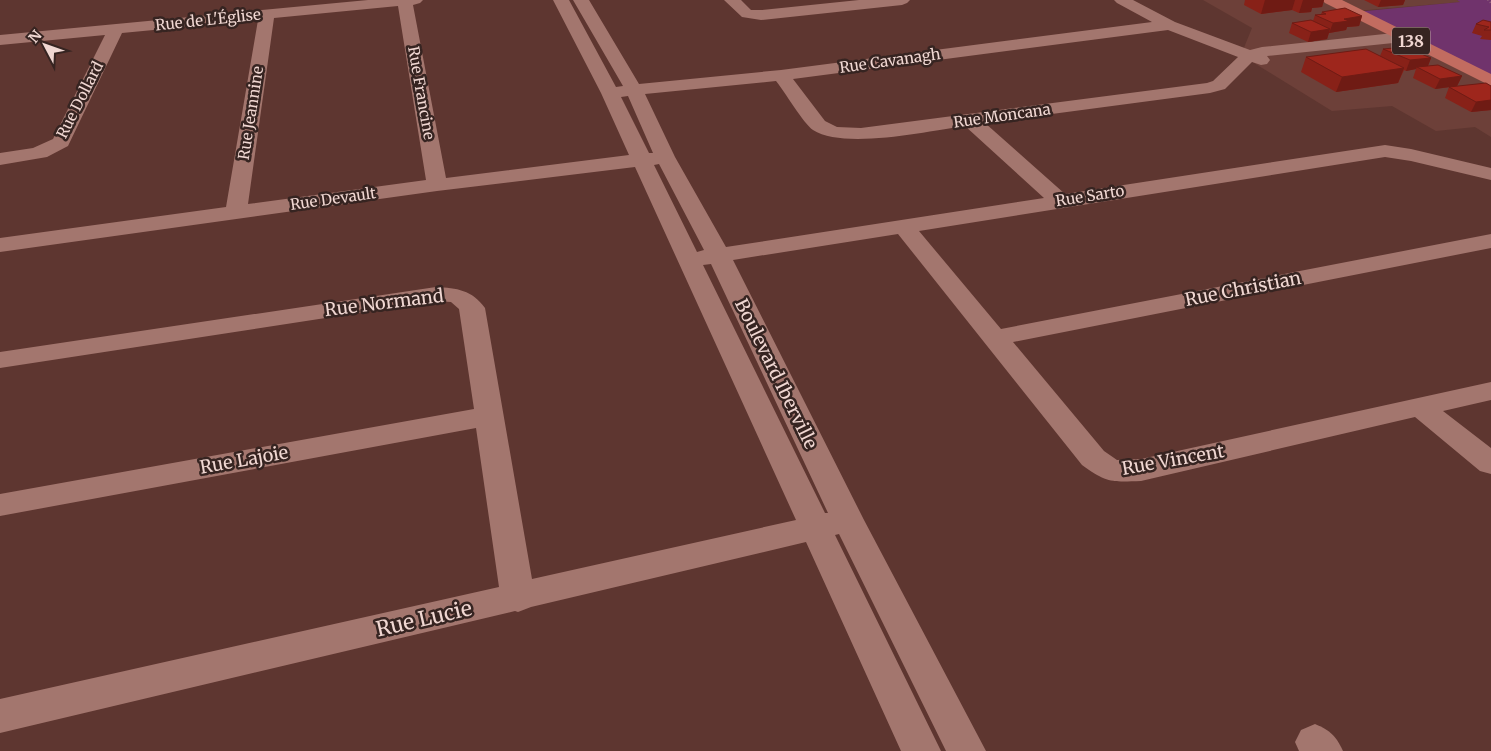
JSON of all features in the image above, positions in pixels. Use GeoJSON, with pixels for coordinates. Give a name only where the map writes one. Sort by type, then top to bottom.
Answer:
{"type":"FeatureCollection","features":[{"type":"Feature","properties":{"kind":"main road","name":"138"},"geometry":{"type":"LineString","coordinates":[[1330,0],[1491,81]]}},
{"type":"Feature","properties":{"kind":"street","name":"Rue de L'Église"},"geometry":{"type":"LineString","coordinates":[[0,40],[410,0]]}},
{"type":"Feature","properties":{"kind":"street","name":"Rue Francine"},"geometry":{"type":"LineString","coordinates":[[410,0],[438,185]]}},
{"type":"Feature","properties":{"kind":"street","name":"Boulevard Iberville"},"geometry":{"type":"LineString","coordinates":[[561,0],[610,92],[719,256],[832,524],[921,751]]}},
{"type":"Feature","properties":{"kind":"street","name":"Boulevard Iberville"},"geometry":{"type":"LineString","coordinates":[[581,0],[634,90],[654,158],[690,260],[832,524],[966,751]]}},
{"type":"Feature","properties":{"kind":"street"},"geometry":{"type":"LineString","coordinates":[[732,0],[747,14],[761,15],[902,0]]}},
{"type":"Feature","properties":{"kind":"street"},"geometry":{"type":"LineString","coordinates":[[1122,0],[1169,25],[1250,60],[1410,40]]}},
{"type":"Feature","properties":{"kind":"street","name":"Rue Jeannine"},"geometry":{"type":"LineString","coordinates":[[236,212],[267,14]]}},
{"type":"Feature","properties":{"kind":"street","name":"Rue Cavanagh"},"geometry":{"type":"LineString","coordinates":[[610,92],[781,75],[1169,25]]}},
{"type":"Feature","properties":{"kind":"street","name":"Rue Dollard"},"geometry":{"type":"LineString","coordinates":[[0,159],[40,153],[53,148],[61,142],[116,29]]}},
{"type":"Feature","properties":{"kind":"street","name":"Rue Moncana"},"geometry":{"type":"LineString","coordinates":[[781,75],[818,125],[833,133],[860,134],[1210,88],[1219,85],[1250,60]]}},
{"type":"Feature","properties":{"kind":"street"},"geometry":{"type":"LineString","coordinates":[[970,120],[1060,201]]}},
{"type":"Feature","properties":{"kind":"street","name":"Rue Sarto"},"geometry":{"type":"LineString","coordinates":[[690,260],[1385,151],[1411,155],[1491,174]]}},
{"type":"Feature","properties":{"kind":"street","name":"Rue Devault"},"geometry":{"type":"LineString","coordinates":[[0,245],[438,185],[654,158]]}},
{"type":"Feature","properties":{"kind":"street","name":"Rue Vincent"},"geometry":{"type":"LineString","coordinates":[[903,226],[1093,458],[1111,471],[1141,470],[1491,391]]}},
{"type":"Feature","properties":{"kind":"street","name":"Rue Christian"},"geometry":{"type":"LineString","coordinates":[[994,338],[1491,241]]}},
{"type":"Feature","properties":{"kind":"street","name":"Rue Normand"},"geometry":{"type":"LineString","coordinates":[[0,360],[436,294],[454,295],[466,299],[472,308],[518,598]]}},
{"type":"Feature","properties":{"kind":"street"},"geometry":{"type":"LineString","coordinates":[[1421,408],[1491,464]]}},
{"type":"Feature","properties":{"kind":"street","name":"Rue Lajoie"},"geometry":{"type":"LineString","coordinates":[[0,504],[489,416]]}},
{"type":"Feature","properties":{"kind":"street","name":"Rue Lucie"},"geometry":{"type":"LineString","coordinates":[[0,716],[832,524]]}},
{"type":"Feature","properties":{"kind":"path"},"geometry":{"type":"LineString","coordinates":[[1488,0],[1491,3]]}},
{"type":"Feature","properties":{"kind":"shaded area"},"geometry":{"type":"Polygon","coordinates":[[[1203,0],[1457,0],[1461,2],[1356,11],[1491,78],[1491,137],[1475,127],[1436,131],[1392,106],[1332,111],[1241,55],[1252,28],[1203,0]]]}},
{"type":"Feature","properties":{"kind":"shaded area"},"geometry":{"type":"Polygon","coordinates":[[[1457,0],[1491,0],[1491,78],[1355,12],[1460,2],[1457,0]]]}},
{"type":"Feature","properties":{"kind":"building"},"geometry":{"type":"Polygon","coordinates":[[[1345,8],[1362,16],[1344,19],[1349,21],[1333,23],[1315,15],[1326,14],[1322,12],[1345,8]]]}},
{"type":"Feature","properties":{"kind":"building"},"geometry":{"type":"Polygon","coordinates":[[[1311,20],[1330,29],[1311,32],[1292,23],[1311,20]]]}},
{"type":"Feature","properties":{"kind":"building"},"geometry":{"type":"Polygon","coordinates":[[[1483,20],[1491,22],[1491,30],[1484,30],[1489,27],[1476,24],[1483,20]]]}},
{"type":"Feature","properties":{"kind":"building"},"geometry":{"type":"Polygon","coordinates":[[[1404,47],[1431,58],[1410,60],[1383,49],[1404,47]]]}},
{"type":"Feature","properties":{"kind":"building"},"geometry":{"type":"Polygon","coordinates":[[[1366,49],[1404,68],[1342,77],[1306,57],[1366,49]]]}},
{"type":"Feature","properties":{"kind":"building"},"geometry":{"type":"Polygon","coordinates":[[[1438,65],[1462,76],[1440,79],[1417,67],[1438,65]]]}},
{"type":"Feature","properties":{"kind":"building"},"geometry":{"type":"Polygon","coordinates":[[[1486,83],[1491,86],[1491,100],[1476,102],[1449,87],[1486,83]]]}}]}
